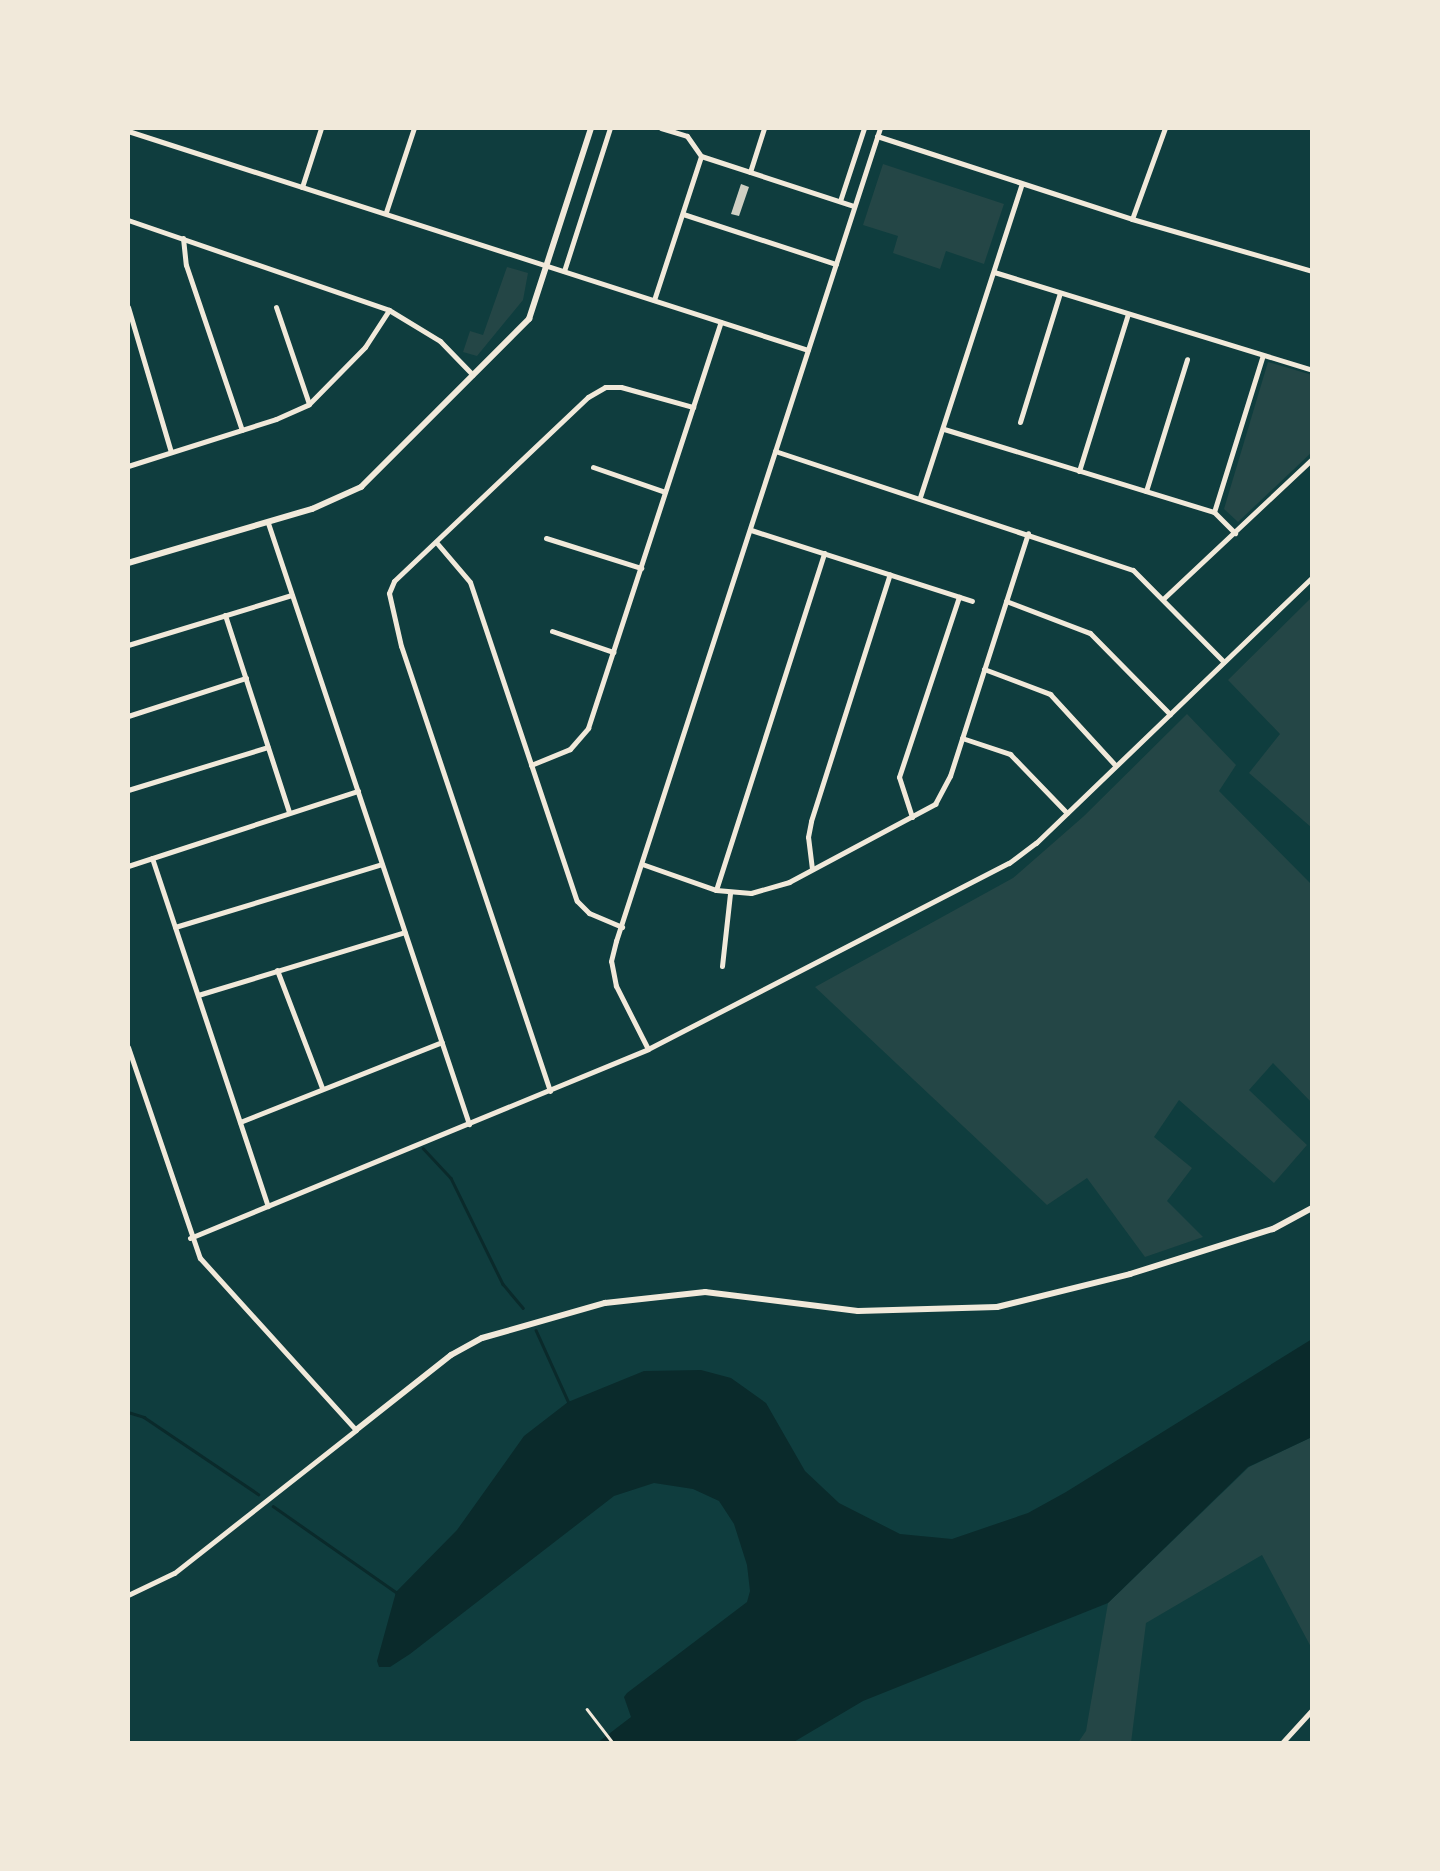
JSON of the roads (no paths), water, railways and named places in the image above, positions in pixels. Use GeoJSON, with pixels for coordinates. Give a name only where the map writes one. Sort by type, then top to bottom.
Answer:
{"type":"FeatureCollection","features":[{"type":"Feature","properties":{"kind":"street"},"geometry":{"type":"LineString","coordinates":[[302,186],[321,128]]}},
{"type":"Feature","properties":{"kind":"street"},"geometry":{"type":"LineString","coordinates":[[386,212],[414,128]]}},
{"type":"Feature","properties":{"kind":"street"},"geometry":{"type":"LineString","coordinates":[[128,563],[350,495],[475,377],[529,319],[591,128]]}},
{"type":"Feature","properties":{"kind":"street"},"geometry":{"type":"LineString","coordinates":[[564,271],[610,128]]}},
{"type":"Feature","properties":{"kind":"street"},"geometry":{"type":"LineString","coordinates":[[661,128],[687,136],[701,156],[854,206]]}},
{"type":"Feature","properties":{"kind":"street"},"geometry":{"type":"LineString","coordinates":[[750,172],[764,128]]}},
{"type":"Feature","properties":{"kind":"street"},"geometry":{"type":"LineString","coordinates":[[840,201],[864,128]]}},
{"type":"Feature","properties":{"kind":"street"},"geometry":{"type":"LineString","coordinates":[[648,1049],[616,986],[612,961],[880,128]]}},
{"type":"Feature","properties":{"kind":"street"},"geometry":{"type":"LineString","coordinates":[[1132,219],[1164,129],[1154,128]]}},
{"type":"Feature","properties":{"kind":"street"},"geometry":{"type":"LineString","coordinates":[[128,132],[808,350]]}},
{"type":"Feature","properties":{"kind":"street"},"geometry":{"type":"LineString","coordinates":[[877,136],[1132,219],[1312,271]]}},
{"type":"Feature","properties":{"kind":"street"},"geometry":{"type":"LineString","coordinates":[[654,300],[701,156]]}},
{"type":"Feature","properties":{"kind":"street"},"geometry":{"type":"LineString","coordinates":[[920,497],[1022,184]]}},
{"type":"Feature","properties":{"kind":"street"},"geometry":{"type":"LineString","coordinates":[[683,214],[836,264]]}},
{"type":"Feature","properties":{"kind":"street"},"geometry":{"type":"LineString","coordinates":[[128,220],[389,310],[440,342],[475,377]]}},
{"type":"Feature","properties":{"kind":"street"},"geometry":{"type":"LineString","coordinates":[[183,238],[186,265],[242,430]]}},
{"type":"Feature","properties":{"kind":"street"},"geometry":{"type":"LineString","coordinates":[[994,272],[1312,370]]}},
{"type":"Feature","properties":{"kind":"street"},"geometry":{"type":"LineString","coordinates":[[1020,422],[1060,293]]}},
{"type":"Feature","properties":{"kind":"street"},"geometry":{"type":"LineString","coordinates":[[128,307],[172,452]]}},
{"type":"Feature","properties":{"kind":"street"},"geometry":{"type":"LineString","coordinates":[[276,308],[309,404]]}},
{"type":"Feature","properties":{"kind":"street"},"geometry":{"type":"LineString","coordinates":[[128,466],[309,404],[365,347],[389,310]]}},
{"type":"Feature","properties":{"kind":"street"},"geometry":{"type":"LineString","coordinates":[[1079,471],[1128,314]]}},
{"type":"Feature","properties":{"kind":"street"},"geometry":{"type":"LineString","coordinates":[[531,765],[570,749],[588,728],[721,322]]}},
{"type":"Feature","properties":{"kind":"street"},"geometry":{"type":"LineString","coordinates":[[1214,512],[1263,355]]}},
{"type":"Feature","properties":{"kind":"street"},"geometry":{"type":"LineString","coordinates":[[1146,492],[1187,359]]}},
{"type":"Feature","properties":{"kind":"street"},"geometry":{"type":"LineString","coordinates":[[550,1091],[389,604],[394,582],[588,396],[605,387],[621,387],[693,407]]}},
{"type":"Feature","properties":{"kind":"street"},"geometry":{"type":"LineString","coordinates":[[944,429],[1214,512],[1235,533]]}},
{"type":"Feature","properties":{"kind":"street"},"geometry":{"type":"LineString","coordinates":[[775,452],[1134,570],[1224,662]]}},
{"type":"Feature","properties":{"kind":"street"},"geometry":{"type":"LineString","coordinates":[[1163,600],[1312,459]]}},
{"type":"Feature","properties":{"kind":"street"},"geometry":{"type":"LineString","coordinates":[[592,467],[666,492]]}},
{"type":"Feature","properties":{"kind":"street"},"geometry":{"type":"LineString","coordinates":[[268,522],[469,1124]]}},
{"type":"Feature","properties":{"kind":"street"},"geometry":{"type":"LineString","coordinates":[[750,530],[972,601]]}},
{"type":"Feature","properties":{"kind":"street"},"geometry":{"type":"LineString","coordinates":[[642,864],[716,890],[752,893],[812,869],[935,804],[962,738],[1028,533]]}},
{"type":"Feature","properties":{"kind":"street"},"geometry":{"type":"LineString","coordinates":[[546,538],[641,568]]}},
{"type":"Feature","properties":{"kind":"street"},"geometry":{"type":"LineString","coordinates":[[436,542],[470,582],[577,901],[589,913],[622,926]]}},
{"type":"Feature","properties":{"kind":"street"},"geometry":{"type":"LineString","coordinates":[[716,890],[824,553]]}},
{"type":"Feature","properties":{"kind":"street"},"geometry":{"type":"LineString","coordinates":[[812,869],[808,837],[811,821],[890,574]]}},
{"type":"Feature","properties":{"kind":"street"},"geometry":{"type":"LineString","coordinates":[[190,1238],[648,1049],[1008,864],[1067,813],[1312,577]]}},
{"type":"Feature","properties":{"kind":"street"},"geometry":{"type":"LineString","coordinates":[[128,645],[292,595]]}},
{"type":"Feature","properties":{"kind":"street"},"geometry":{"type":"LineString","coordinates":[[912,816],[900,791],[900,769],[959,596]]}},
{"type":"Feature","properties":{"kind":"street"},"geometry":{"type":"LineString","coordinates":[[1006,601],[1090,633],[1170,714]]}},
{"type":"Feature","properties":{"kind":"street"},"geometry":{"type":"LineString","coordinates":[[225,615],[290,812]]}},
{"type":"Feature","properties":{"kind":"street"},"geometry":{"type":"LineString","coordinates":[[552,631],[613,652]]}},
{"type":"Feature","properties":{"kind":"street"},"geometry":{"type":"LineString","coordinates":[[984,669],[1050,694],[1116,766]]}},
{"type":"Feature","properties":{"kind":"street"},"geometry":{"type":"LineString","coordinates":[[128,716],[246,678]]}},
{"type":"Feature","properties":{"kind":"street"},"geometry":{"type":"LineString","coordinates":[[962,738],[1010,754],[1067,813]]}},
{"type":"Feature","properties":{"kind":"street"},"geometry":{"type":"LineString","coordinates":[[128,790],[268,747]]}},
{"type":"Feature","properties":{"kind":"street"},"geometry":{"type":"LineString","coordinates":[[128,866],[358,791]]}},
{"type":"Feature","properties":{"kind":"street"},"geometry":{"type":"LineString","coordinates":[[152,858],[268,1206]]}},
{"type":"Feature","properties":{"kind":"street"},"geometry":{"type":"LineString","coordinates":[[175,926],[382,864]]}},
{"type":"Feature","properties":{"kind":"street"},"geometry":{"type":"LineString","coordinates":[[722,966],[730,893]]}},
{"type":"Feature","properties":{"kind":"street"},"geometry":{"type":"LineString","coordinates":[[198,995],[405,932]]}},
{"type":"Feature","properties":{"kind":"street"},"geometry":{"type":"LineString","coordinates":[[276,969],[322,1088]]}},
{"type":"Feature","properties":{"kind":"street"},"geometry":{"type":"LineString","coordinates":[[240,1122],[442,1042]]}},
{"type":"Feature","properties":{"kind":"street"},"geometry":{"type":"LineString","coordinates":[[128,1047],[190,1238],[200,1258],[356,1430]]}},
{"type":"Feature","properties":{"kind":"street"},"geometry":{"type":"LineString","coordinates":[[128,1594],[174,1573],[451,1355],[482,1338],[605,1303],[705,1292],[858,1311],[997,1307],[1130,1274],[1255,1235],[1312,1208]]}},
{"type":"Feature","properties":{"kind":"street"},"geometry":{"type":"LineString","coordinates":[[1281,1744],[1312,1710]]}},
{"type":"Feature","properties":{"kind":"lane"},"geometry":{"type":"LineString","coordinates":[[587,1709],[614,1744]]}},
{"type":"Feature","properties":{"kind":"waterway"},"geometry":{"type":"LineString","coordinates":[[423,1148],[451,1178],[503,1284],[523,1308]]}},
{"type":"Feature","properties":{"kind":"waterway"},"geometry":{"type":"LineString","coordinates":[[536,1330],[568,1401]]}},
{"type":"Feature","properties":{"kind":"waterway"},"geometry":{"type":"LineString","coordinates":[[128,1412],[144,1417],[258,1494]]}},
{"type":"Feature","properties":{"kind":"waterway"},"geometry":{"type":"LineString","coordinates":[[273,1506],[396,1592]]}}]}
